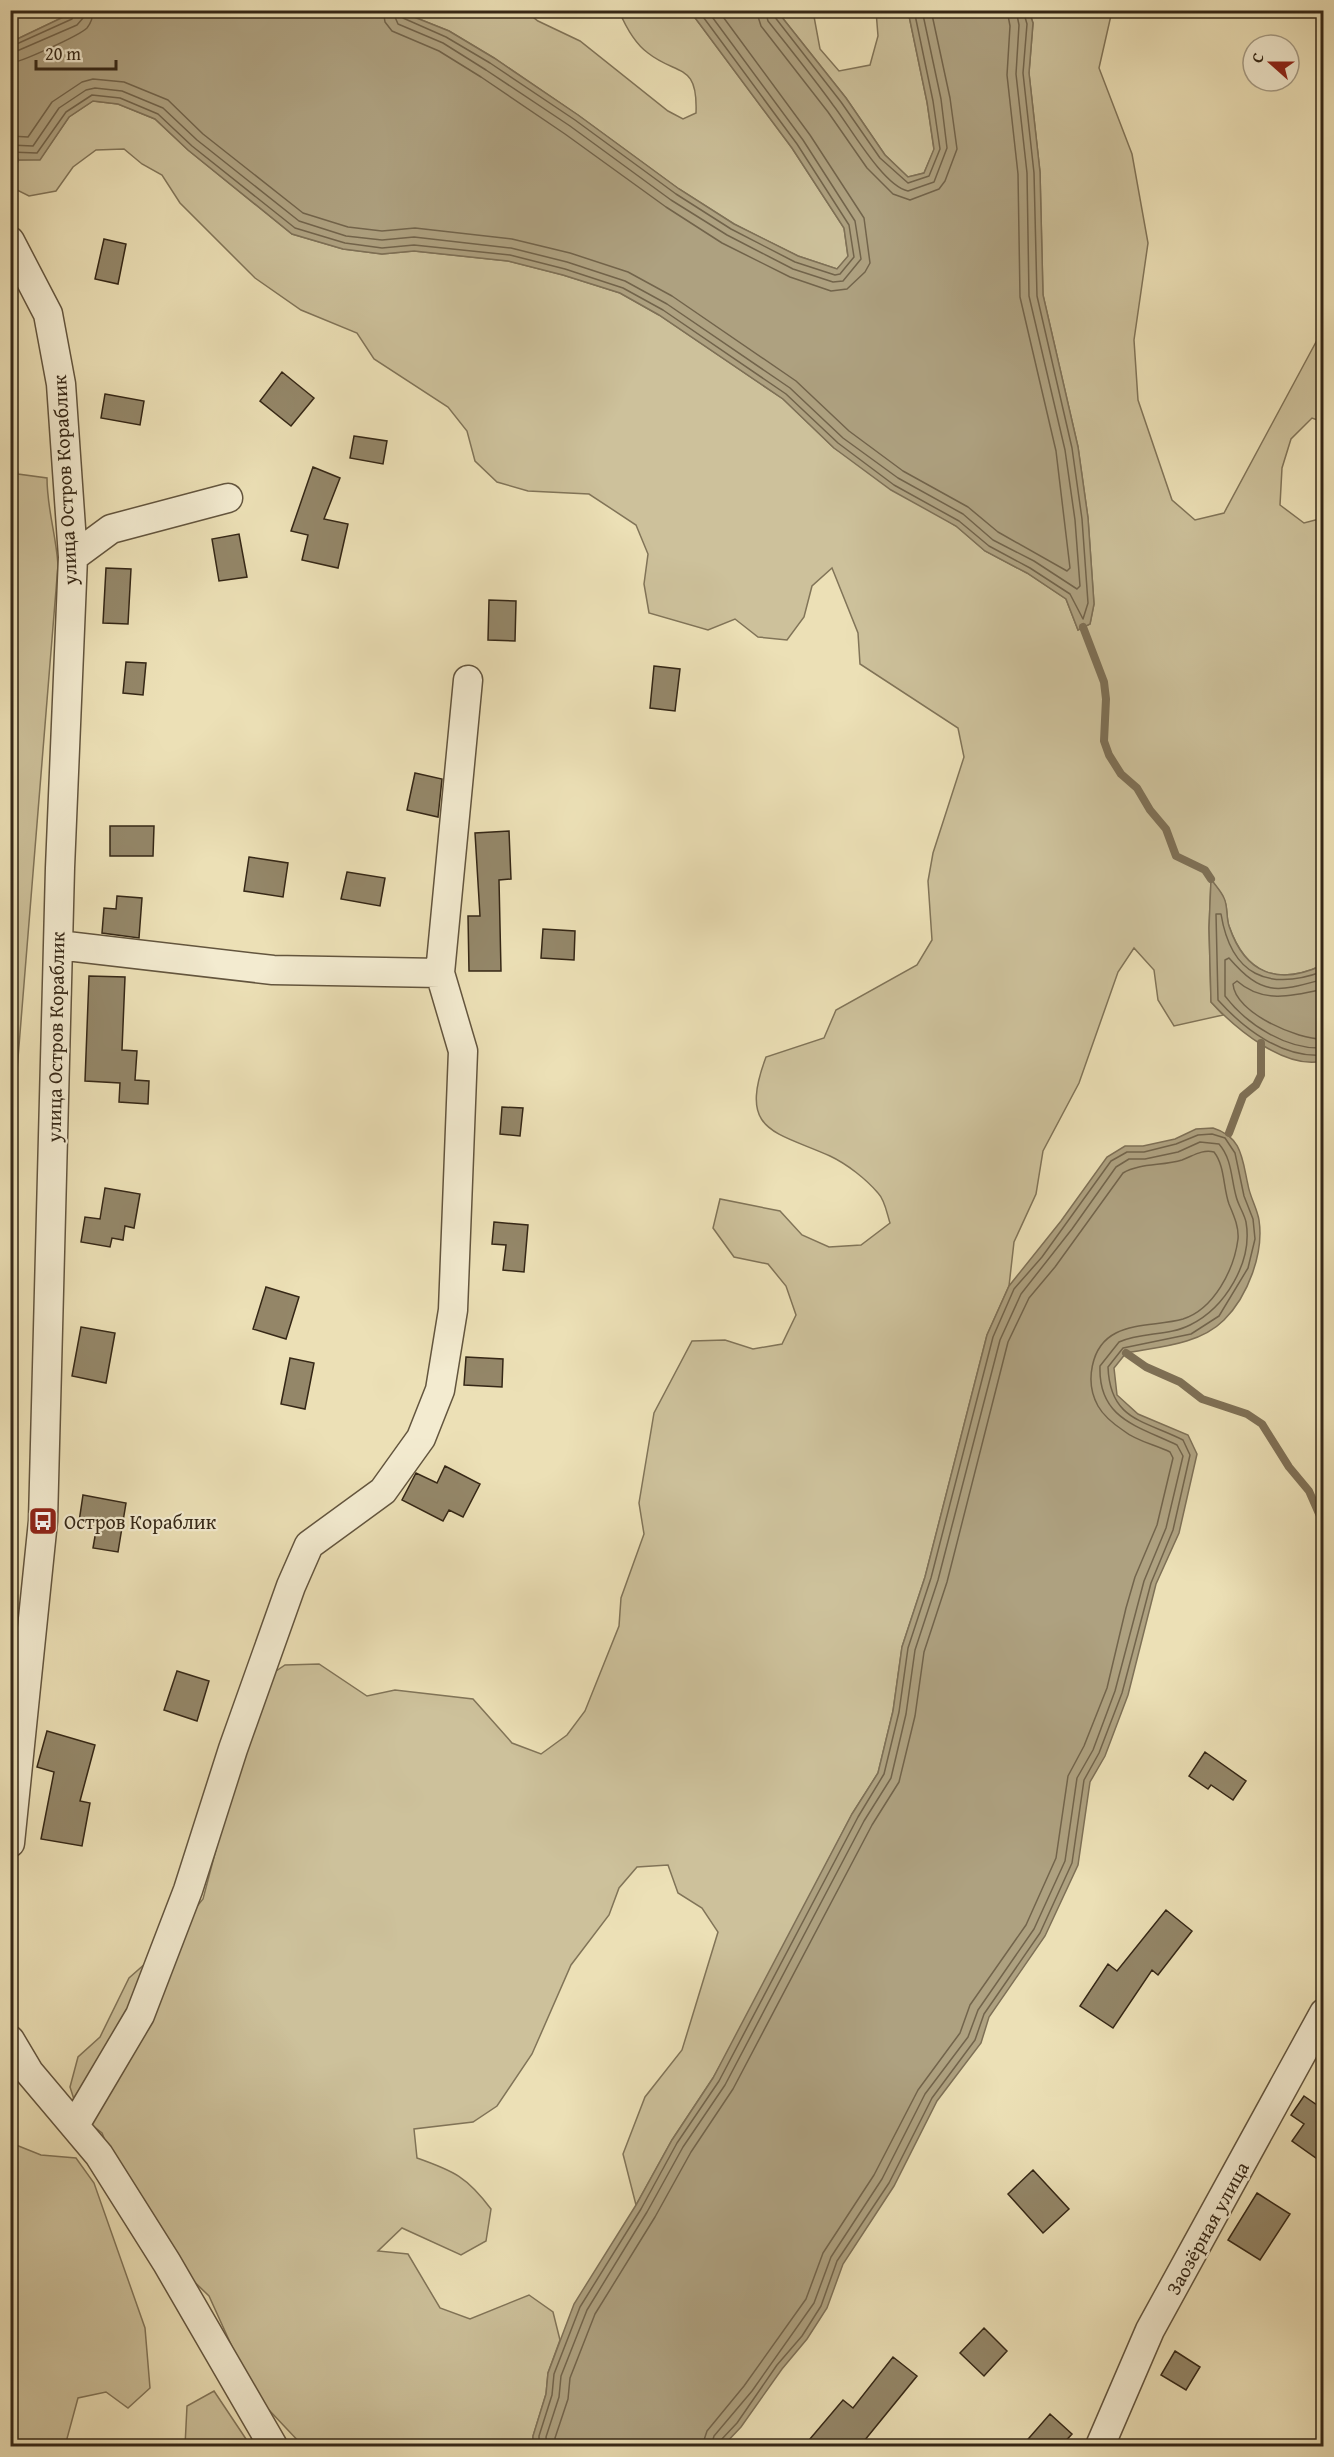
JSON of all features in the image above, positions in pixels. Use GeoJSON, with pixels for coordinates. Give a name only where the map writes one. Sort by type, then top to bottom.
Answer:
{"type":"FeatureCollection","features":[{"type":"Feature","properties":{"kind":"street","name":"улица Остров Кораблик"},"geometry":{"type":"LineString","coordinates":[[10,241],[48,314],[61,384],[73,557],[58,945],[43,1521],[10,1843]]}},
{"type":"Feature","properties":{"kind":"street"},"geometry":{"type":"LineString","coordinates":[[73,557],[111,530],[228,498]]}},
{"type":"Feature","properties":{"kind":"street"},"geometry":{"type":"LineString","coordinates":[[75,2125],[140,2015],[188,1890],[233,1749],[287,1596],[309,1545],[382,1491],[420,1438],[440,1390],[453,1310],[463,1051],[440,974],[468,680]]}},
{"type":"Feature","properties":{"kind":"street"},"geometry":{"type":"LineString","coordinates":[[58,945],[273,970],[440,974]]}},
{"type":"Feature","properties":{"kind":"street","name":"Заозёрная улица"},"geometry":{"type":"LineString","coordinates":[[1100,2446],[1150,2330],[1323,2013]]}},
{"type":"Feature","properties":{"kind":"street"},"geometry":{"type":"LineString","coordinates":[[10,2040],[29,2072],[99,2155],[167,2263],[273,2446]]}},
{"type":"Feature","properties":{"kind":"shaded area"},"geometry":{"type":"Polygon","coordinates":[[[11,11],[76,11],[11,42],[11,11]]]}},
{"type":"Feature","properties":{"kind":"shaded area"},"geometry":{"type":"Polygon","coordinates":[[[399,11],[525,11],[538,21],[580,41],[668,111],[683,119],[696,113],[696,97],[689,78],[684,72],[658,60],[643,49],[630,34],[619,11],[690,11],[792,148],[844,228],[848,257],[837,269],[798,256],[734,224],[679,189],[578,115],[494,58],[449,31],[399,11]]]}},
{"type":"Feature","properties":{"kind":"shaded area"},"geometry":{"type":"Polygon","coordinates":[[[777,11],[813,11],[820,49],[839,71],[870,65],[878,36],[876,11],[908,11],[927,102],[934,150],[924,173],[908,177],[885,155],[846,98],[777,11]]]}},
{"type":"Feature","properties":{"kind":"shaded area"},"geometry":{"type":"Polygon","coordinates":[[[1029,11],[1112,11],[1099,68],[1132,154],[1148,243],[1134,340],[1138,400],[1172,500],[1195,520],[1224,513],[1323,329],[1323,422],[1312,418],[1291,439],[1282,468],[1280,505],[1304,523],[1323,518],[1323,965],[1291,975],[1278,975],[1254,965],[1236,942],[1228,923],[1224,899],[1211,880],[1209,928],[1211,1002],[1223,1015],[1174,1026],[1158,1000],[1154,970],[1134,948],[1118,972],[1079,1083],[1043,1151],[1036,1194],[1014,1242],[1009,1286],[987,1335],[925,1577],[902,1647],[893,1711],[878,1773],[852,1814],[747,2018],[713,2078],[672,2140],[636,2205],[623,2154],[645,2097],[682,2050],[718,1932],[702,1908],[678,1893],[668,1865],[637,1867],[619,1888],[609,1915],[571,1965],[532,2054],[497,2106],[473,2122],[414,2129],[417,2158],[459,2176],[475,2189],[491,2209],[486,2241],[461,2255],[402,2228],[378,2251],[408,2254],[440,2308],[470,2319],[529,2295],[553,2312],[560,2340],[548,2373],[546,2394],[533,2436],[533,2446],[303,2446],[253,2393],[209,2296],[177,2265],[124,2188],[102,2133],[79,2115],[70,2087],[78,2057],[100,2037],[129,1978],[164,1947],[203,1899],[260,1682],[285,1665],[319,1664],[367,1696],[395,1690],[473,1699],[512,1743],[541,1754],[567,1735],[585,1711],[619,1626],[621,1598],[644,1534],[639,1503],[654,1413],[692,1341],[725,1340],[753,1349],[782,1344],[796,1315],[786,1286],[768,1264],[734,1257],[713,1228],[720,1199],[780,1211],[802,1235],[829,1247],[861,1245],[890,1223],[880,1196],[856,1172],[836,1159],[792,1141],[766,1125],[759,1115],[756,1101],[758,1082],[766,1057],[824,1038],[836,1010],[917,965],[932,940],[928,881],[933,853],[964,757],[958,728],[860,664],[858,633],[832,568],[812,586],[804,617],[787,640],[758,637],[735,619],[708,630],[649,613],[644,584],[648,554],[636,525],[589,494],[528,491],[497,482],[475,461],[467,431],[448,407],[374,359],[357,333],[301,310],[255,278],[180,203],[162,175],[142,164],[124,149],[96,150],[73,167],[56,191],[29,196],[11,187],[10,156],[15,160],[40,159],[69,117],[93,101],[118,104],[155,119],[188,150],[292,234],[343,249],[382,254],[414,251],[508,261],[620,293],[659,315],[783,399],[834,448],[956,526],[985,551],[1027,573],[1066,599],[1078,630],[1090,624],[1094,604],[1088,518],[1078,447],[1043,295],[1040,172],[1029,73],[1033,23],[1029,11]]]}},
{"type":"Feature","properties":{"kind":"shaded area"},"geometry":{"type":"Polygon","coordinates":[[[11,432],[18,474],[47,478],[58,565],[12,1132],[11,1273],[11,432]]]}},
{"type":"Feature","properties":{"kind":"shaded area"},"geometry":{"type":"Polygon","coordinates":[[[11,2143],[41,2155],[76,2158],[94,2183],[145,2328],[150,2388],[128,2408],[106,2392],[78,2398],[65,2446],[11,2446],[11,2143]]]}},
{"type":"Feature","properties":{"kind":"shaded area"},"geometry":{"type":"Polygon","coordinates":[[[214,2391],[250,2446],[185,2446],[187,2406],[214,2391]]]}},
{"type":"Feature","properties":{"kind":"water"},"geometry":{"type":"Polygon","coordinates":[[[76,11],[399,11],[449,31],[494,58],[578,115],[679,189],[734,224],[798,256],[837,269],[848,256],[844,228],[792,148],[690,11],[777,11],[846,98],[885,155],[908,177],[924,173],[934,149],[927,102],[908,11],[1029,11],[1033,23],[1029,73],[1040,172],[1043,295],[1078,447],[1088,518],[1094,604],[1090,624],[1078,630],[1066,599],[1027,573],[985,551],[956,526],[891,490],[834,448],[783,399],[659,315],[620,293],[508,261],[414,251],[382,254],[343,249],[292,234],[188,150],[155,119],[118,104],[93,101],[69,117],[40,160],[15,160],[10,156],[11,42],[76,11]]]}},
{"type":"Feature","properties":{"kind":"water"},"geometry":{"type":"Polygon","coordinates":[[[1211,879],[1225,901],[1228,923],[1236,942],[1254,965],[1278,975],[1292,975],[1323,965],[1323,1061],[1308,1062],[1277,1053],[1247,1035],[1211,1002],[1209,928],[1211,879]]]}},
{"type":"Feature","properties":{"kind":"water"},"geometry":{"type":"Polygon","coordinates":[[[1213,1128],[1230,1137],[1242,1157],[1259,1220],[1259,1246],[1247,1287],[1224,1320],[1203,1335],[1190,1340],[1126,1353],[1114,1368],[1117,1395],[1138,1414],[1188,1435],[1197,1454],[1179,1533],[1156,1584],[1128,1695],[1105,1756],[1090,1782],[1078,1865],[1045,1936],[989,2017],[981,2043],[937,2101],[894,2186],[843,2264],[827,2308],[807,2339],[782,2369],[741,2427],[723,2446],[533,2446],[533,2436],[546,2394],[548,2373],[574,2304],[636,2205],[672,2140],[713,2078],[852,1814],[878,1773],[893,1711],[902,1647],[925,1577],[987,1335],[1009,1286],[1061,1221],[1107,1157],[1125,1146],[1143,1146],[1175,1139],[1196,1129],[1213,1128]]]}},
{"type":"Feature","properties":{"kind":"building"},"geometry":{"type":"Polygon","coordinates":[[[104,239],[126,244],[118,284],[95,279],[104,239]]]}},
{"type":"Feature","properties":{"kind":"building"},"geometry":{"type":"Polygon","coordinates":[[[282,372],[314,398],[291,426],[260,401],[282,372]]]}},
{"type":"Feature","properties":{"kind":"building"},"geometry":{"type":"Polygon","coordinates":[[[105,394],[144,401],[140,425],[101,418],[105,394]]]}},
{"type":"Feature","properties":{"kind":"building"},"geometry":{"type":"Polygon","coordinates":[[[354,436],[387,441],[383,464],[350,458],[354,436]]]}},
{"type":"Feature","properties":{"kind":"building"},"geometry":{"type":"Polygon","coordinates":[[[313,467],[340,478],[324,519],[348,524],[338,568],[302,560],[308,535],[291,531],[313,467]]]}},
{"type":"Feature","properties":{"kind":"building"},"geometry":{"type":"Polygon","coordinates":[[[239,534],[247,577],[219,581],[212,539],[239,534]]]}},
{"type":"Feature","properties":{"kind":"building"},"geometry":{"type":"Polygon","coordinates":[[[106,568],[131,569],[128,624],[103,623],[106,568]]]}},
{"type":"Feature","properties":{"kind":"building"},"geometry":{"type":"Polygon","coordinates":[[[489,600],[516,601],[515,641],[488,640],[489,600]]]}},
{"type":"Feature","properties":{"kind":"building"},"geometry":{"type":"Polygon","coordinates":[[[126,662],[146,663],[143,695],[123,693],[126,662]]]}},
{"type":"Feature","properties":{"kind":"building"},"geometry":{"type":"Polygon","coordinates":[[[654,666],[680,669],[675,711],[650,708],[654,666]]]}},
{"type":"Feature","properties":{"kind":"building"},"geometry":{"type":"Polygon","coordinates":[[[415,773],[442,779],[438,817],[407,810],[415,773]]]}},
{"type":"Feature","properties":{"kind":"building"},"geometry":{"type":"Polygon","coordinates":[[[110,826],[154,826],[153,856],[110,856],[110,826]]]}},
{"type":"Feature","properties":{"kind":"building"},"geometry":{"type":"Polygon","coordinates":[[[509,831],[511,879],[499,880],[501,971],[469,971],[468,916],[480,916],[475,833],[509,831]]]}},
{"type":"Feature","properties":{"kind":"building"},"geometry":{"type":"Polygon","coordinates":[[[249,857],[288,863],[283,897],[244,891],[249,857]]]}},
{"type":"Feature","properties":{"kind":"building"},"geometry":{"type":"Polygon","coordinates":[[[347,872],[385,878],[380,906],[341,899],[347,872]]]}},
{"type":"Feature","properties":{"kind":"building"},"geometry":{"type":"Polygon","coordinates":[[[117,896],[142,898],[139,938],[102,933],[104,908],[116,909],[117,896]]]}},
{"type":"Feature","properties":{"kind":"building"},"geometry":{"type":"Polygon","coordinates":[[[543,929],[575,931],[574,960],[541,958],[543,929]]]}},
{"type":"Feature","properties":{"kind":"building"},"geometry":{"type":"Polygon","coordinates":[[[89,976],[125,977],[122,1050],[137,1051],[135,1080],[149,1081],[148,1104],[119,1102],[120,1083],[85,1081],[89,976]]]}},
{"type":"Feature","properties":{"kind":"building"},"geometry":{"type":"Polygon","coordinates":[[[502,1107],[523,1108],[520,1136],[500,1134],[502,1107]]]}},
{"type":"Feature","properties":{"kind":"building"},"geometry":{"type":"Polygon","coordinates":[[[105,1188],[140,1194],[134,1228],[125,1226],[123,1240],[112,1238],[110,1247],[81,1242],[85,1217],[100,1219],[105,1188]]]}},
{"type":"Feature","properties":{"kind":"building"},"geometry":{"type":"Polygon","coordinates":[[[494,1222],[528,1225],[524,1272],[503,1270],[506,1245],[492,1244],[494,1222]]]}},
{"type":"Feature","properties":{"kind":"building"},"geometry":{"type":"Polygon","coordinates":[[[266,1287],[299,1297],[286,1339],[253,1329],[266,1287]]]}},
{"type":"Feature","properties":{"kind":"building"},"geometry":{"type":"Polygon","coordinates":[[[81,1327],[115,1333],[106,1383],[72,1376],[81,1327]]]}},
{"type":"Feature","properties":{"kind":"building"},"geometry":{"type":"Polygon","coordinates":[[[466,1357],[503,1359],[502,1387],[464,1385],[466,1357]]]}},
{"type":"Feature","properties":{"kind":"building"},"geometry":{"type":"Polygon","coordinates":[[[290,1358],[314,1363],[305,1409],[281,1404],[290,1358]]]}},
{"type":"Feature","properties":{"kind":"building"},"geometry":{"type":"Polygon","coordinates":[[[445,1466],[480,1484],[463,1517],[449,1510],[443,1521],[402,1500],[416,1473],[437,1483],[445,1466]]]}},
{"type":"Feature","properties":{"kind":"building"},"geometry":{"type":"Polygon","coordinates":[[[83,1495],[126,1503],[118,1552],[93,1548],[97,1525],[79,1522],[83,1495]]]}},
{"type":"Feature","properties":{"kind":"building"},"geometry":{"type":"Polygon","coordinates":[[[177,1671],[209,1681],[197,1721],[164,1710],[177,1671]]]}},
{"type":"Feature","properties":{"kind":"building"},"geometry":{"type":"Polygon","coordinates":[[[47,1731],[95,1745],[80,1801],[90,1803],[82,1846],[41,1839],[54,1772],[37,1767],[47,1731]]]}},
{"type":"Feature","properties":{"kind":"building"},"geometry":{"type":"Polygon","coordinates":[[[1205,1752],[1246,1781],[1233,1800],[1211,1785],[1208,1789],[1189,1776],[1205,1752]]]}},
{"type":"Feature","properties":{"kind":"building"},"geometry":{"type":"Polygon","coordinates":[[[1166,1910],[1192,1931],[1158,1975],[1152,1970],[1113,2028],[1080,2006],[1108,1964],[1117,1971],[1166,1910]]]}},
{"type":"Feature","properties":{"kind":"building"},"geometry":{"type":"Polygon","coordinates":[[[1304,2096],[1317,2105],[1323,2097],[1323,2163],[1292,2141],[1304,2124],[1291,2115],[1304,2096]]]}},
{"type":"Feature","properties":{"kind":"building"},"geometry":{"type":"Polygon","coordinates":[[[1033,2170],[1069,2209],[1043,2233],[1008,2194],[1033,2170]]]}},
{"type":"Feature","properties":{"kind":"building"},"geometry":{"type":"Polygon","coordinates":[[[1257,2193],[1290,2214],[1260,2260],[1228,2240],[1257,2193]]]}},
{"type":"Feature","properties":{"kind":"building"},"geometry":{"type":"Polygon","coordinates":[[[984,2328],[1007,2351],[984,2376],[960,2353],[984,2328]]]}},
{"type":"Feature","properties":{"kind":"building"},"geometry":{"type":"Polygon","coordinates":[[[1175,2351],[1200,2367],[1186,2390],[1161,2375],[1175,2351]]]}},
{"type":"Feature","properties":{"kind":"building"},"geometry":{"type":"Polygon","coordinates":[[[893,2357],[917,2376],[860,2446],[804,2446],[843,2400],[853,2408],[893,2357]]]}},
{"type":"Feature","properties":{"kind":"building"},"geometry":{"type":"Polygon","coordinates":[[[1050,2414],[1072,2434],[1061,2446],[1022,2446],[1050,2414]]]}},
{"type":"Feature","properties":{"kind":"waterway"},"geometry":{"type":"LineString","coordinates":[[10,172],[15,160]]}},
{"type":"Feature","properties":{"kind":"waterway"},"geometry":{"type":"LineString","coordinates":[[1083,627],[1104,682],[1106,699],[1104,741],[1109,755],[1121,774],[1137,788],[1150,810],[1166,829],[1176,856],[1205,870],[1211,879]]}},
{"type":"Feature","properties":{"kind":"waterway"},"geometry":{"type":"LineString","coordinates":[[1229,1133],[1243,1096],[1256,1085],[1261,1075],[1261,1043]]}},
{"type":"Feature","properties":{"kind":"waterway"},"geometry":{"type":"LineString","coordinates":[[1126,1353],[1146,1367],[1180,1382],[1202,1399],[1247,1414],[1262,1424],[1289,1467],[1309,1491],[1324,1525]]}},
{"type":"Feature","properties":{"kind":"place","name":"Остров Кораблик"},"geometry":{"type":"Point","coordinates":[43,1521]}}]}
